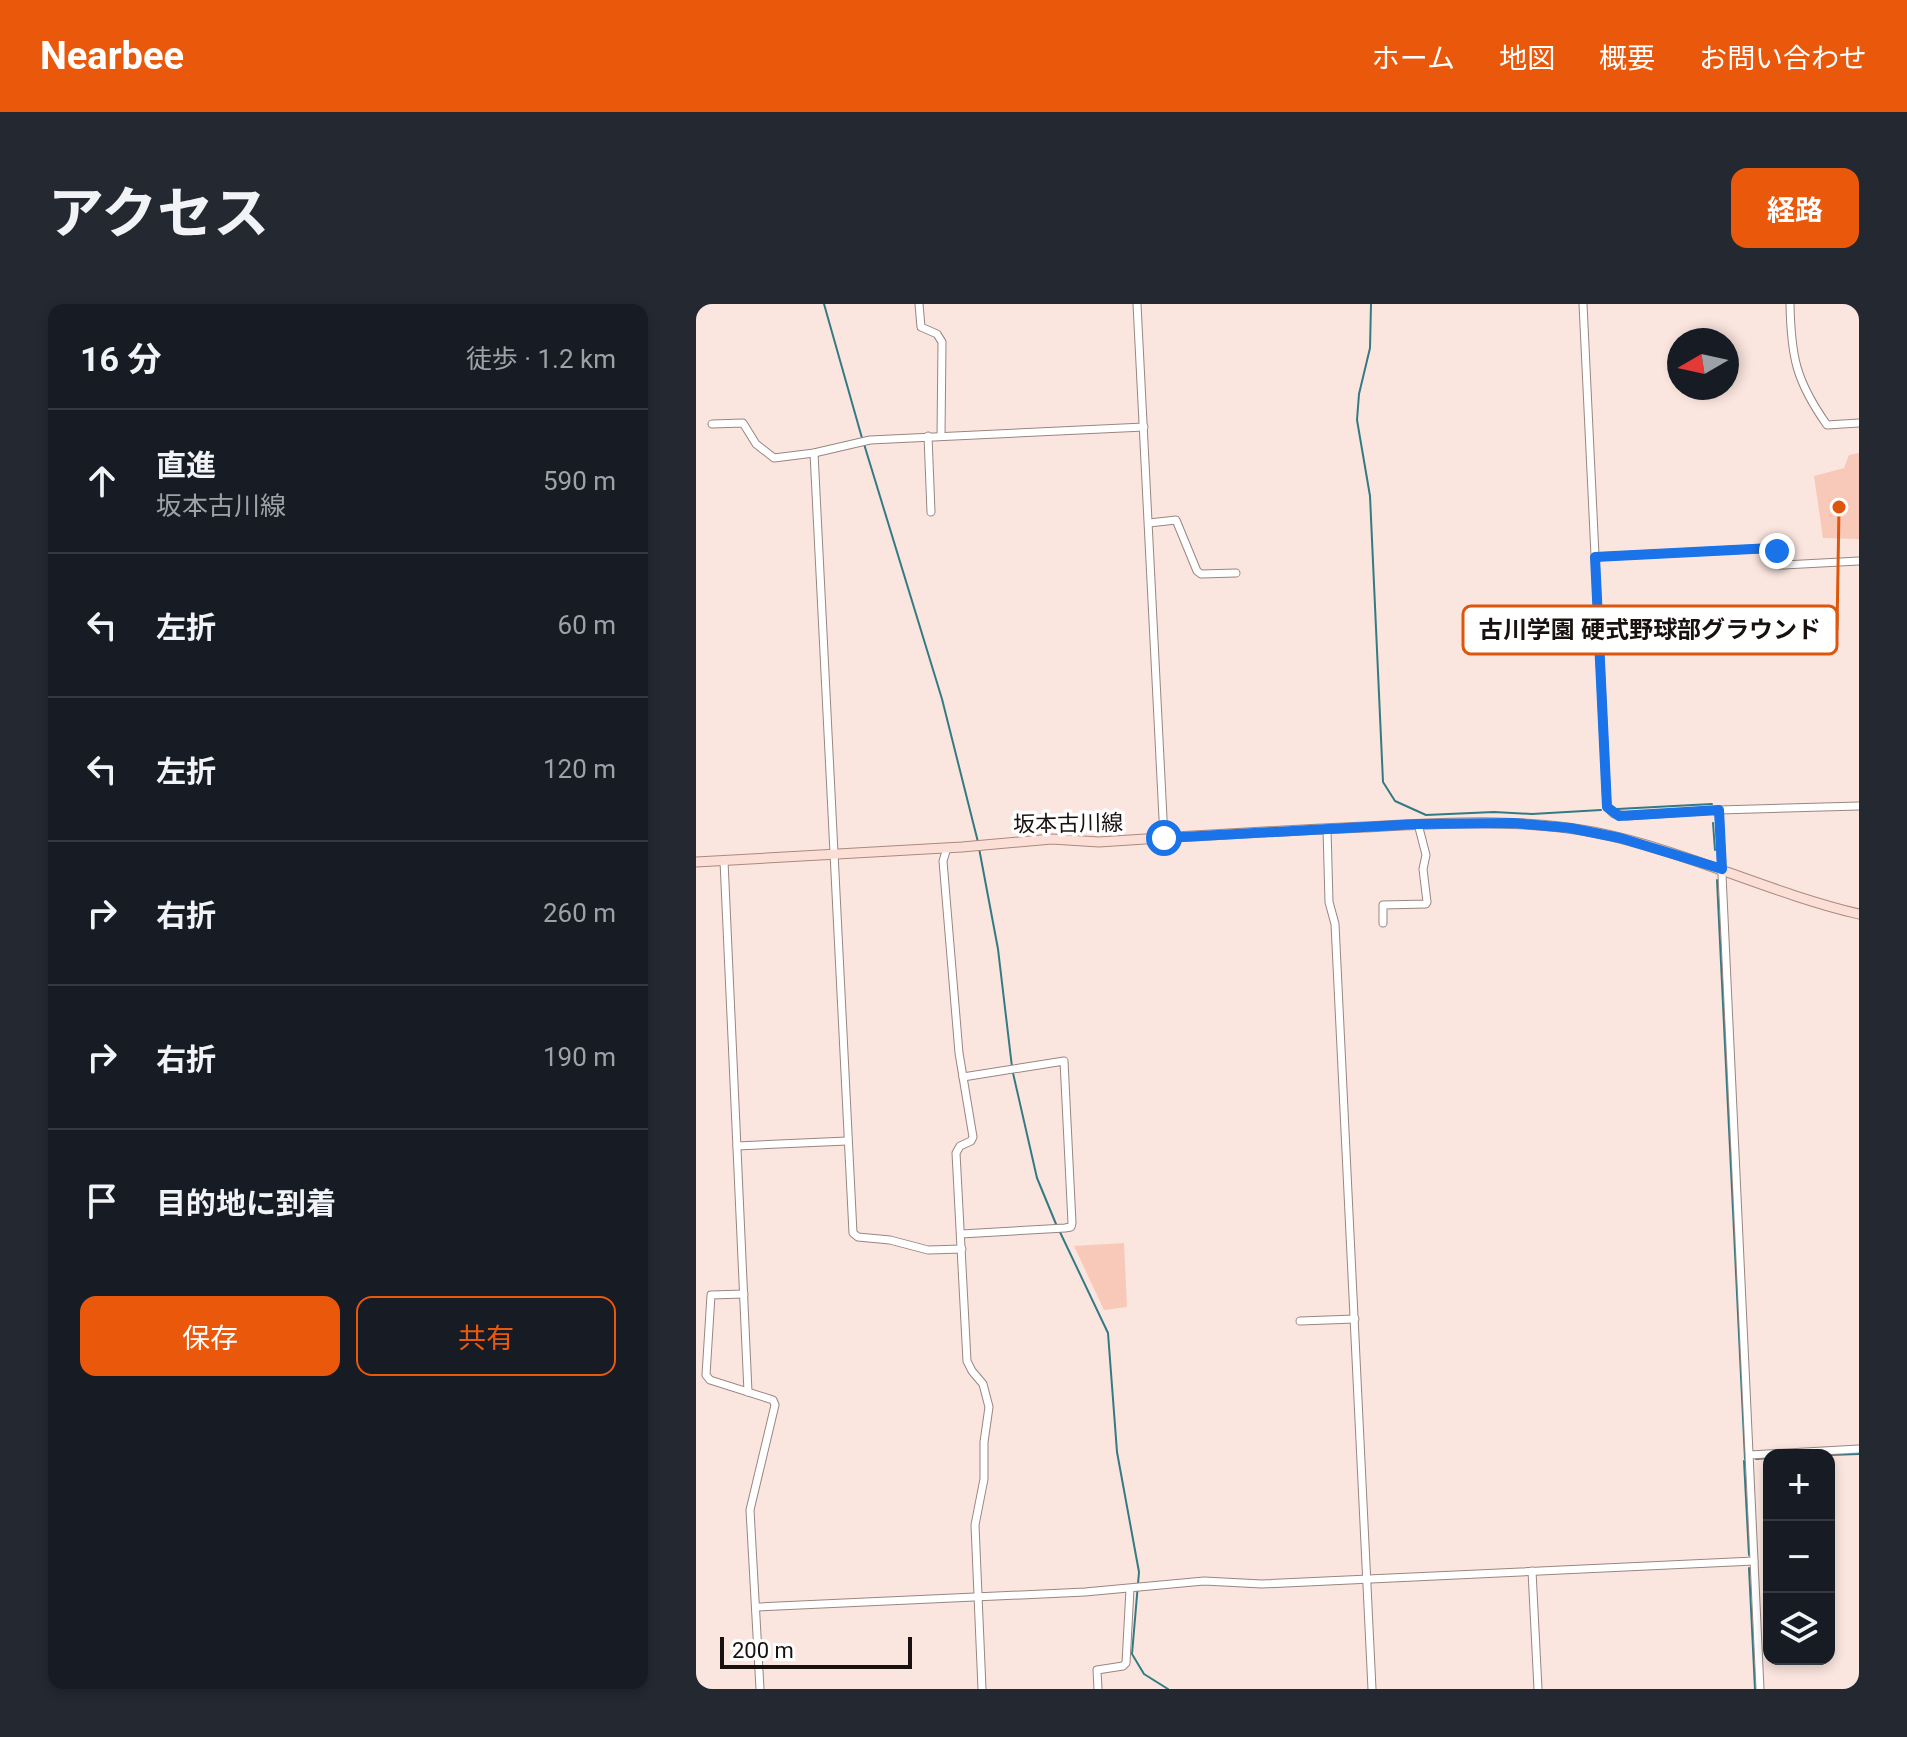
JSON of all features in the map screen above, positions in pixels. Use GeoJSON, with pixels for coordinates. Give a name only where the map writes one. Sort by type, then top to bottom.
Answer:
{"type":"FeatureCollection","features":[{"type":"Feature","properties":{"kind":"main road","name":"坂本古川線"},"geometry":{"type":"LineString","coordinates":[[696,862],[1052,839],[1099,842],[1489,822],[1570,828],[1659,848],[1859,914]]}},
{"type":"Feature","properties":{"kind":"street"},"geometry":{"type":"LineString","coordinates":[[919,304],[921,327],[937,334],[942,342],[941,436]]}},
{"type":"Feature","properties":{"kind":"street"},"geometry":{"type":"LineString","coordinates":[[1137,304],[1164,838]]}},
{"type":"Feature","properties":{"kind":"street"},"geometry":{"type":"LineString","coordinates":[[1583,304],[1607,807],[1619,816],[1859,806]]}},
{"type":"Feature","properties":{"kind":"street"},"geometry":{"type":"LineString","coordinates":[[1790,304],[1791,343],[1798,374],[1807,395],[1827,425],[1859,423]]}},
{"type":"Feature","properties":{"kind":"street"},"geometry":{"type":"LineString","coordinates":[[712,424],[743,423],[756,444],[774,458],[814,453],[870,440],[1144,427]]}},
{"type":"Feature","properties":{"kind":"street"},"geometry":{"type":"LineString","coordinates":[[928,436],[931,512]]}},
{"type":"Feature","properties":{"kind":"street"},"geometry":{"type":"LineString","coordinates":[[814,453],[853,1233],[855,1236],[890,1240],[928,1250],[962,1249]]}},
{"type":"Feature","properties":{"kind":"street"},"geometry":{"type":"LineString","coordinates":[[1149,523],[1176,520],[1201,574],[1236,573]]}},
{"type":"Feature","properties":{"kind":"street"},"geometry":{"type":"LineString","coordinates":[[1595,557],[1772,548],[1777,551],[1780,565],[1859,561]]}},
{"type":"Feature","properties":{"kind":"street"},"geometry":{"type":"LineString","coordinates":[[1719,810],[1760,1689]]}},
{"type":"Feature","properties":{"kind":"street"},"geometry":{"type":"LineString","coordinates":[[1383,923],[1383,905],[1427,902],[1423,869],[1426,855],[1418,824]]}},
{"type":"Feature","properties":{"kind":"street"},"geometry":{"type":"LineString","coordinates":[[1327,829],[1329,902],[1335,924],[1338,968],[1372,1689]]}},
{"type":"Feature","properties":{"kind":"street"},"geometry":{"type":"LineString","coordinates":[[947,848],[943,861],[952,983],[973,1137],[956,1153],[967,1361],[983,1384],[989,1407],[984,1442],[984,1479],[975,1525],[982,1689]]}},
{"type":"Feature","properties":{"kind":"street"},"geometry":{"type":"LineString","coordinates":[[724,861],[748,1392]]}},
{"type":"Feature","properties":{"kind":"street"},"geometry":{"type":"LineString","coordinates":[[961,1234],[1055,1229],[1071,1227],[1072,1223],[1064,1061],[963,1077]]}},
{"type":"Feature","properties":{"kind":"street"},"geometry":{"type":"LineString","coordinates":[[737,1146],[847,1141]]}},
{"type":"Feature","properties":{"kind":"street"},"geometry":{"type":"LineString","coordinates":[[744,1294],[711,1295],[706,1375],[710,1380],[773,1400],[775,1405],[750,1510],[760,1689]]}},
{"type":"Feature","properties":{"kind":"street"},"geometry":{"type":"LineString","coordinates":[[1300,1321],[1355,1319]]}},
{"type":"Feature","properties":{"kind":"street"},"geometry":{"type":"LineString","coordinates":[[1750,1455],[1859,1449]]}},
{"type":"Feature","properties":{"kind":"street"},"geometry":{"type":"LineString","coordinates":[[756,1607],[1136,1589],[1204,1581],[1262,1584],[1754,1561]]}},
{"type":"Feature","properties":{"kind":"street"},"geometry":{"type":"LineString","coordinates":[[1532,1571],[1538,1689]]}},
{"type":"Feature","properties":{"kind":"street"},"geometry":{"type":"LineString","coordinates":[[1098,1689],[1097,1670],[1126,1663],[1136,1589]]}},
{"type":"Feature","properties":{"kind":"shaded area"},"geometry":{"type":"Polygon","coordinates":[[[1859,453],[1859,539],[1823,538],[1814,476],[1844,468],[1849,455],[1859,453]]]}},
{"type":"Feature","properties":{"kind":"shaded area"},"geometry":{"type":"Polygon","coordinates":[[[1124,1243],[1127,1307],[1104,1310],[1074,1246],[1124,1243]]]}},
{"type":"Feature","properties":{"kind":"waterway"},"geometry":{"type":"LineString","coordinates":[[824,304],[862,438]]}},
{"type":"Feature","properties":{"kind":"waterway"},"geometry":{"type":"LineString","coordinates":[[1371,304],[1370,348],[1359,394],[1357,420],[1370,496],[1383,782],[1395,801],[1426,815],[1601,810]]}},
{"type":"Feature","properties":{"kind":"waterway"},"geometry":{"type":"LineString","coordinates":[[864,444],[942,699],[978,842]]}},
{"type":"Feature","properties":{"kind":"waterway"},"geometry":{"type":"LineString","coordinates":[[1617,809],[1712,804]]}},
{"type":"Feature","properties":{"kind":"waterway"},"geometry":{"type":"LineString","coordinates":[[1713,823],[1715,850]]}},
{"type":"Feature","properties":{"kind":"waterway"},"geometry":{"type":"LineString","coordinates":[[979,848],[998,949],[1012,1067]]}},
{"type":"Feature","properties":{"kind":"waterway"},"geometry":{"type":"LineString","coordinates":[[1717,880],[1745,1459]]}},
{"type":"Feature","properties":{"kind":"waterway"},"geometry":{"type":"LineString","coordinates":[[1013,1073],[1037,1178],[1056,1224]]}},
{"type":"Feature","properties":{"kind":"waterway"},"geometry":{"type":"LineString","coordinates":[[1059,1230],[1108,1333],[1117,1452],[1139,1572],[1132,1654],[1144,1674],[1168,1689]]}},
{"type":"Feature","properties":{"kind":"waterway"},"geometry":{"type":"LineString","coordinates":[[1835,1455],[1859,1454]]}},
{"type":"Feature","properties":{"kind":"waterway"},"geometry":{"type":"LineString","coordinates":[[1756,1459],[1763,1458]]}},
{"type":"Feature","properties":{"kind":"waterway"},"geometry":{"type":"LineString","coordinates":[[1744,1461],[1749,1555]]}},
{"type":"Feature","properties":{"kind":"waterway"},"geometry":{"type":"LineString","coordinates":[[1749,1568],[1755,1689]]}},
{"type":"Feature","properties":{"kind":"place","name":"古川学園 硬式野球部グラウンド"},"geometry":{"type":"Point","coordinates":[1839,507]}},
{"type":"Feature","properties":{"kind":"route"},"geometry":{"type":"LineString","coordinates":[[1164,838],[1418,824],[1513,823],[1593,832],[1659,848],[1722,869],[1719,810],[1619,816],[1607,807],[1595,557],[1772,548],[1777,551]]}}]}
